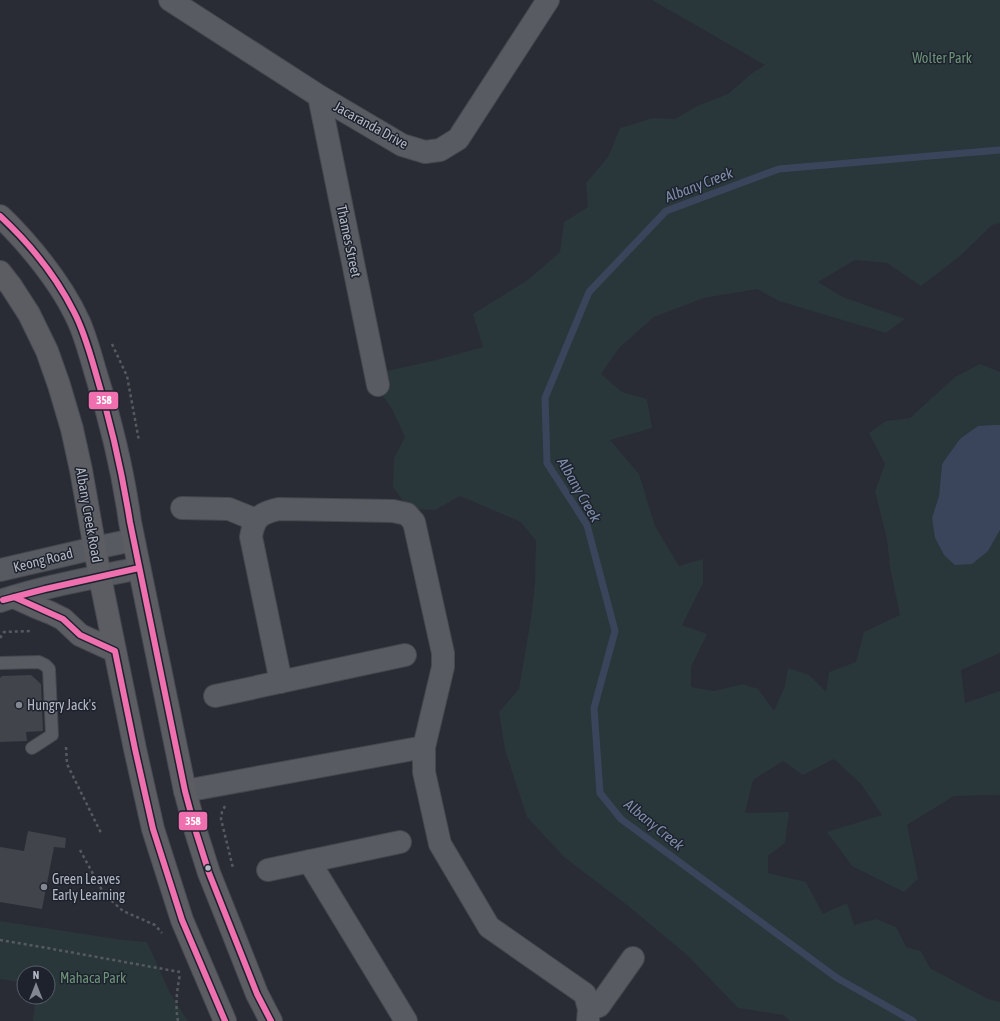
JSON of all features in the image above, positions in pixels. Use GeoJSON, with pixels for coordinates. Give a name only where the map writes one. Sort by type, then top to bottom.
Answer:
{"type":"FeatureCollection","features":[{"type":"Feature","properties":{"kind":"main road"},"geometry":{"type":"LineString","coordinates":[[0,216],[39,258],[62,291],[79,323],[104,400],[114,438],[133,540],[185,791],[209,873],[257,994],[271,1021]]}},
{"type":"Feature","properties":{"kind":"main road","name":"Albany Creek Road"},"geometry":{"type":"LineString","coordinates":[[0,272],[29,314],[48,351],[59,385],[72,429],[81,470],[100,576],[153,830],[182,920],[225,1021]]}},
{"type":"Feature","properties":{"kind":"main road"},"geometry":{"type":"LineString","coordinates":[[7,599],[51,613],[63,619],[80,635],[116,651]]}},
{"type":"Feature","properties":{"kind":"street","name":"Jacaranda Drive"},"geometry":{"type":"LineString","coordinates":[[170,0],[319,96],[402,145],[425,152],[440,150],[458,139],[548,0]]}},
{"type":"Feature","properties":{"kind":"street","name":"Thames Street"},"geometry":{"type":"LineString","coordinates":[[319,96],[378,385]]}},
{"type":"Feature","properties":{"kind":"street"},"geometry":{"type":"LineString","coordinates":[[182,508],[229,509],[256,520]]}},
{"type":"Feature","properties":{"kind":"street"},"geometry":{"type":"LineString","coordinates":[[281,682],[251,537],[252,527],[256,520],[264,513],[279,509],[393,511],[407,514],[414,522],[443,653],[444,667],[424,747],[424,772],[440,844],[489,927],[586,994],[588,1015]]}},
{"type":"Feature","properties":{"kind":"street","name":"Keong Road"},"geometry":{"type":"LineString","coordinates":[[0,570],[133,540]]}},
{"type":"Feature","properties":{"kind":"street","name":"Keong Road"},"geometry":{"type":"LineString","coordinates":[[7,599],[139,568]]}},
{"type":"Feature","properties":{"kind":"street"},"geometry":{"type":"LineString","coordinates":[[215,696],[405,655]]}},
{"type":"Feature","properties":{"kind":"street"},"geometry":{"type":"LineString","coordinates":[[185,791],[424,747]]}},
{"type":"Feature","properties":{"kind":"street"},"geometry":{"type":"LineString","coordinates":[[268,870],[400,842]]}},
{"type":"Feature","properties":{"kind":"street"},"geometry":{"type":"LineString","coordinates":[[310,861],[406,1021]]}},
{"type":"Feature","properties":{"kind":"street"},"geometry":{"type":"LineString","coordinates":[[588,1015],[599,1006],[633,958]]}},
{"type":"Feature","properties":{"kind":"lane"},"geometry":{"type":"LineString","coordinates":[[0,663],[39,662],[49,669],[52,735],[32,748]]}},
{"type":"Feature","properties":{"kind":"path"},"geometry":{"type":"LineString","coordinates":[[0,638],[4,632],[32,630]]}},
{"type":"Feature","properties":{"kind":"path"},"geometry":{"type":"LineString","coordinates":[[80,850],[104,894],[123,911],[155,925],[165,935]]}},
{"type":"Feature","properties":{"kind":"path"},"geometry":{"type":"LineString","coordinates":[[0,940],[180,972]]}},
{"type":"Feature","properties":{"kind":"path"},"geometry":{"type":"LineString","coordinates":[[178,1021],[176,1012],[180,966]]}},
{"type":"Feature","properties":{"kind":"green space","name":"Wolter Park"},"geometry":{"type":"Polygon","coordinates":[[[652,0],[1000,0],[1000,223],[992,225],[959,257],[921,286],[887,263],[855,260],[818,282],[843,297],[905,319],[886,333],[779,301],[757,289],[704,298],[654,317],[619,348],[601,374],[622,392],[647,399],[652,428],[610,440],[639,474],[655,526],[679,566],[703,559],[703,583],[682,625],[707,634],[691,667],[691,687],[714,691],[743,684],[758,689],[774,711],[785,686],[788,668],[809,675],[826,692],[829,672],[856,662],[864,632],[900,615],[890,568],[887,539],[875,491],[885,464],[869,433],[886,421],[910,418],[955,377],[980,364],[1000,372],[1000,425],[994,425],[942,464],[939,496],[932,518],[935,538],[944,555],[988,551],[1000,530],[1000,653],[961,670],[965,703],[1000,691],[1000,795],[954,796],[907,825],[918,879],[904,892],[852,866],[827,832],[882,815],[861,784],[834,759],[803,775],[783,761],[753,780],[745,813],[789,812],[785,843],[768,856],[768,873],[806,882],[823,914],[847,903],[854,925],[876,919],[896,927],[906,947],[921,951],[930,968],[988,999],[1000,1002],[1000,1021],[790,1021],[783,1015],[738,1008],[687,955],[627,905],[564,857],[527,817],[505,750],[499,712],[519,689],[531,618],[535,583],[536,541],[521,522],[460,496],[435,510],[409,509],[393,487],[394,458],[405,437],[392,409],[381,393],[383,380],[387,371],[436,360],[483,347],[473,314],[529,279],[560,252],[564,222],[588,207],[586,183],[608,157],[620,128],[653,118],[675,119],[697,106],[728,94],[751,74],[765,65],[652,0]]]}},
{"type":"Feature","properties":{"kind":"green space","name":"Mahaca Park"},"geometry":{"type":"Polygon","coordinates":[[[0,921],[116,939],[147,942],[170,993],[188,1021],[33,1021],[35,1005],[56,1005],[56,965],[16,965],[16,982],[0,979],[0,921]]]}},
{"type":"Feature","properties":{"kind":"water"},"geometry":{"type":"Polygon","coordinates":[[[1000,425],[1000,530],[988,551],[972,564],[955,565],[944,555],[935,538],[932,518],[939,496],[942,464],[960,439],[978,426],[1000,425]]]}},
{"type":"Feature","properties":{"kind":"building"},"geometry":{"type":"Polygon","coordinates":[[[31,675],[41,684],[43,731],[26,732],[27,741],[0,742],[0,678],[2,676],[31,675]]]}},
{"type":"Feature","properties":{"kind":"building"},"geometry":{"type":"Polygon","coordinates":[[[28,831],[66,838],[65,848],[54,847],[42,909],[0,902],[0,847],[24,851],[28,831]]]}},
{"type":"Feature","properties":{"kind":"waterway","name":"Albany Creek"},"geometry":{"type":"LineString","coordinates":[[913,1021],[837,978],[621,819],[600,793],[594,708],[615,631],[587,525],[547,463],[545,398],[589,292],[666,211],[779,169],[1000,150]]}},
{"type":"Feature","properties":{"kind":"transit line","name":"358"},"geometry":{"type":"LineString","coordinates":[[0,216],[21,237],[50,273],[67,299],[81,327],[107,411],[116,448],[185,791],[196,832],[209,873],[257,994],[271,1021]]}},
{"type":"Feature","properties":{"kind":"transit line","name":"358"},"geometry":{"type":"LineString","coordinates":[[3,600],[139,568]]}},
{"type":"Feature","properties":{"kind":"transit line","name":"358"},"geometry":{"type":"LineString","coordinates":[[14,597],[63,619],[80,635],[115,651],[153,829],[182,920],[225,1021]]}},
{"type":"Feature","properties":{"kind":"place","name":"Hungry Jack's"},"geometry":{"type":"Point","coordinates":[19,705]}},
{"type":"Feature","properties":{"kind":"place","name":"Green Leaves Early Learning"},"geometry":{"type":"Point","coordinates":[44,887]}}]}
